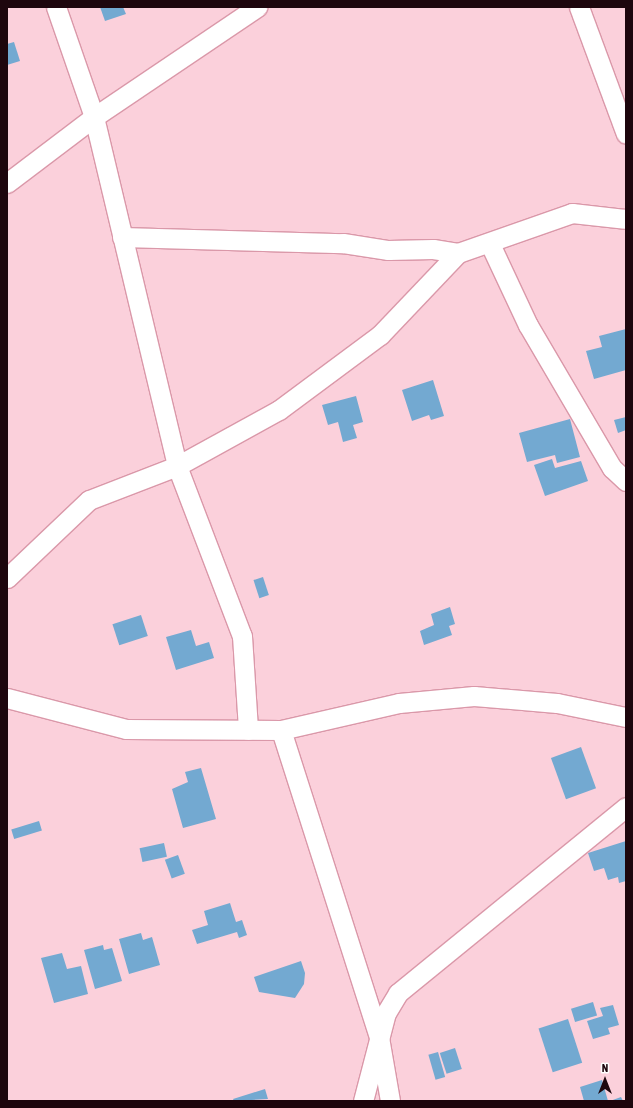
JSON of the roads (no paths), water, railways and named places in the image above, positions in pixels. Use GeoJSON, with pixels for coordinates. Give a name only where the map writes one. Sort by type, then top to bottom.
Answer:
{"type":"FeatureCollection","features":[{"type":"Feature","properties":{"kind":"street"},"geometry":{"type":"LineString","coordinates":[[56,7],[94,118],[177,466],[242,636],[248,730]]}},
{"type":"Feature","properties":{"kind":"street"},"geometry":{"type":"LineString","coordinates":[[7,183],[94,118],[257,7]]}},
{"type":"Feature","properties":{"kind":"street"},"geometry":{"type":"LineString","coordinates":[[579,7],[626,134]]}},
{"type":"Feature","properties":{"kind":"street"},"geometry":{"type":"LineString","coordinates":[[122,237],[343,243],[388,250],[432,249],[458,254],[490,244],[572,213],[626,219]]}},
{"type":"Feature","properties":{"kind":"street"},"geometry":{"type":"LineString","coordinates":[[490,244],[528,325],[612,468],[626,481]]}},
{"type":"Feature","properties":{"kind":"street"},"geometry":{"type":"LineString","coordinates":[[7,578],[90,500],[177,466],[279,410],[380,335],[458,254]]}},
{"type":"Feature","properties":{"kind":"street"},"geometry":{"type":"LineString","coordinates":[[7,698],[126,729],[281,730],[399,703],[474,696],[557,703],[626,716]]}},
{"type":"Feature","properties":{"kind":"street"},"geometry":{"type":"LineString","coordinates":[[281,730],[379,1037],[390,1101]]}},
{"type":"Feature","properties":{"kind":"street"},"geometry":{"type":"LineString","coordinates":[[363,1101],[386,1013],[398,993],[626,807]]}}]}
